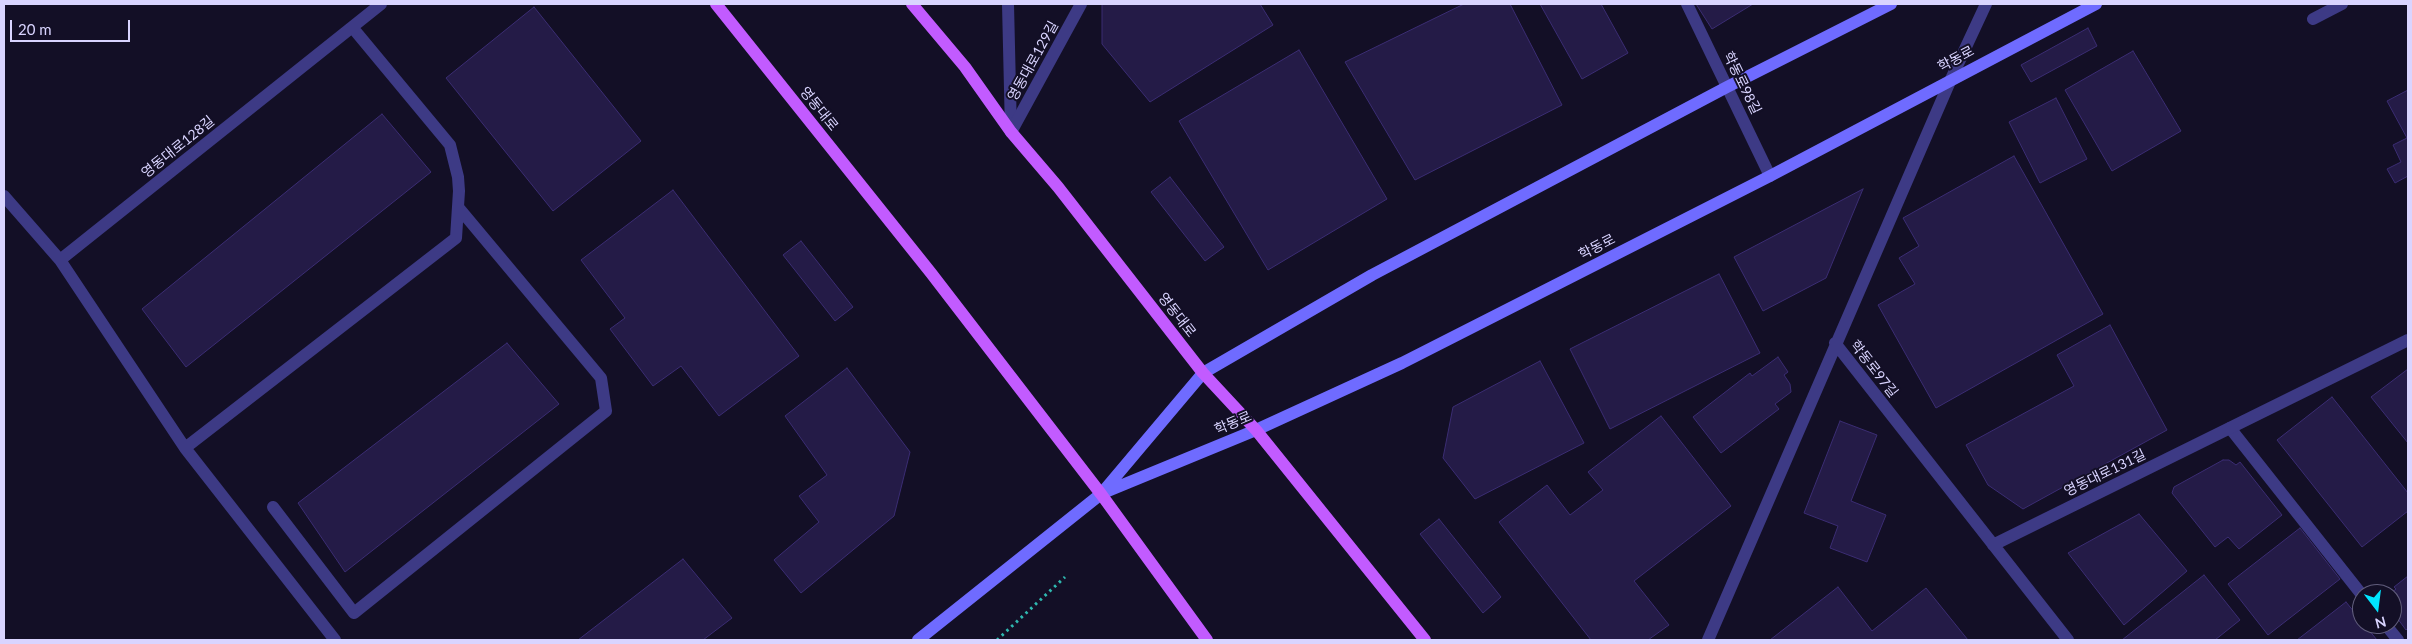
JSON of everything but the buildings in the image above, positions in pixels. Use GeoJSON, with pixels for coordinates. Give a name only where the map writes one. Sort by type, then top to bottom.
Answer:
{"type":"FeatureCollection","features":[{"type":"Feature","properties":{"kind":"main road","name":"영동대로"},"geometry":{"type":"LineString","coordinates":[[716,4],[931,273],[1100,494],[1207,640]]}},
{"type":"Feature","properties":{"kind":"main road","name":"영동대로"},"geometry":{"type":"LineString","coordinates":[[912,4],[965,67],[1011,132],[1058,187],[1203,373],[1256,430],[1425,640]]}},
{"type":"Feature","properties":{"kind":"main road","name":"학동로"},"geometry":{"type":"LineString","coordinates":[[918,640],[1100,494],[1203,373],[1372,275],[1727,86],[1891,4]]}},
{"type":"Feature","properties":{"kind":"main road","name":"학동로"},"geometry":{"type":"LineString","coordinates":[[1100,494],[1256,430],[1402,363],[1770,176],[2096,4]]}},
{"type":"Feature","properties":{"kind":"street","name":"영동대로128길"},"geometry":{"type":"LineString","coordinates":[[60,260],[381,4]]}},
{"type":"Feature","properties":{"kind":"street"},"geometry":{"type":"LineString","coordinates":[[1008,4],[1011,132]]}},
{"type":"Feature","properties":{"kind":"street","name":"영동대로129길"},"geometry":{"type":"LineString","coordinates":[[1011,132],[1082,4]]}},
{"type":"Feature","properties":{"kind":"street","name":"학동로98길"},"geometry":{"type":"LineString","coordinates":[[1687,4],[1770,176]]}},
{"type":"Feature","properties":{"kind":"street","name":"학동로97길"},"geometry":{"type":"LineString","coordinates":[[1986,4],[1951,79],[1835,344],[2068,640]]}},
{"type":"Feature","properties":{"kind":"street"},"geometry":{"type":"LineString","coordinates":[[2313,19],[2342,4]]}},
{"type":"Feature","properties":{"kind":"street"},"geometry":{"type":"LineString","coordinates":[[185,448],[456,238],[458,177],[450,145],[352,27]]}},
{"type":"Feature","properties":{"kind":"street"},"geometry":{"type":"LineString","coordinates":[[4,196],[60,260],[185,448],[335,640]]}},
{"type":"Feature","properties":{"kind":"street"},"geometry":{"type":"LineString","coordinates":[[273,507],[354,613],[606,411],[601,378],[458,206]]}},
{"type":"Feature","properties":{"kind":"street","name":"영동대로131길"},"geometry":{"type":"LineString","coordinates":[[1993,545],[2408,340]]}},
{"type":"Feature","properties":{"kind":"street"},"geometry":{"type":"LineString","coordinates":[[1708,640],[1835,344]]}},
{"type":"Feature","properties":{"kind":"street"},"geometry":{"type":"LineString","coordinates":[[2230,428],[2353,584]]}},
{"type":"Feature","properties":{"kind":"path"},"geometry":{"type":"LineString","coordinates":[[997,640],[1065,577]]}}]}
